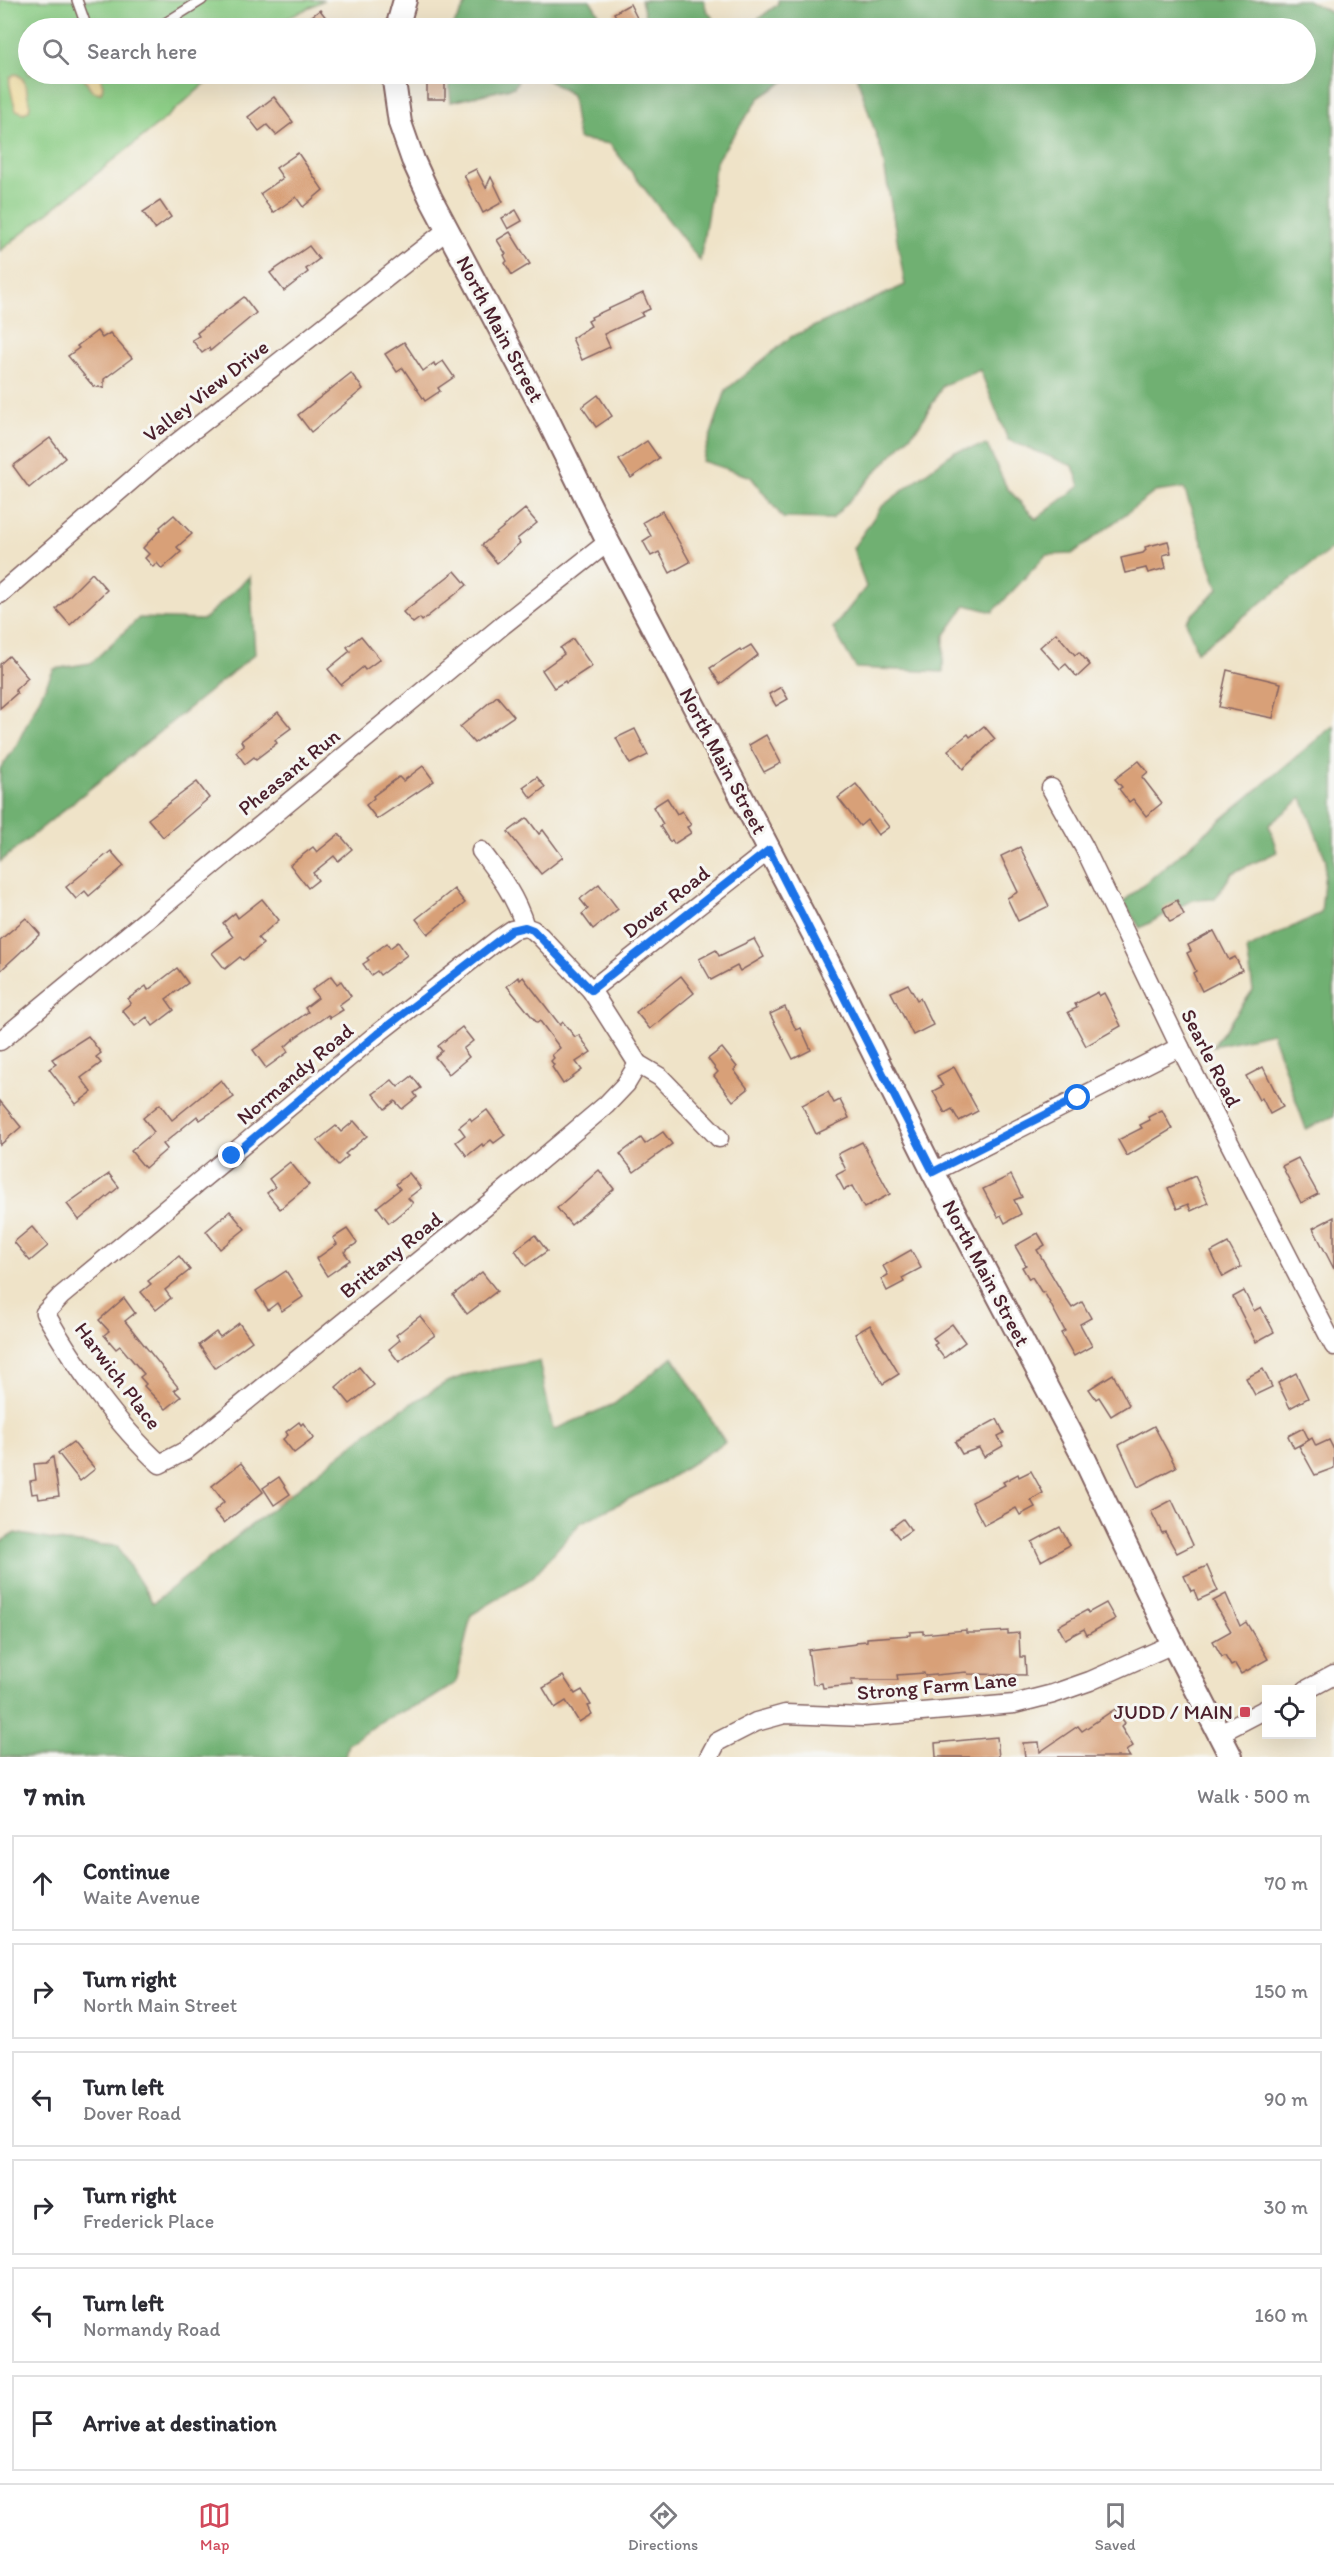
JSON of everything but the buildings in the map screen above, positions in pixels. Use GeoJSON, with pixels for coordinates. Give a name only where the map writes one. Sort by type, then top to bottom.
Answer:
{"type":"FeatureCollection","features":[{"type":"Feature","properties":{"kind":"street"},"geometry":{"type":"LineString","coordinates":[[400,18],[405,0]]}},
{"type":"Feature","properties":{"kind":"street","name":"North Main Street"},"geometry":{"type":"LineString","coordinates":[[394,84],[396,106],[406,140],[447,230],[543,410],[608,542],[769,850],[933,1172],[1085,1460],[1173,1644],[1231,1757]]}},
{"type":"Feature","properties":{"kind":"street","name":"Valley View Drive"},"geometry":{"type":"LineString","coordinates":[[0,594],[155,460],[447,230]]}},
{"type":"Feature","properties":{"kind":"street","name":"Pheasant Run"},"geometry":{"type":"LineString","coordinates":[[0,1041],[503,625],[608,542]]}},
{"type":"Feature","properties":{"kind":"street","name":"Searle Road"},"geometry":{"type":"LineString","coordinates":[[1052,788],[1084,847],[1180,1047],[1334,1346]]}},
{"type":"Feature","properties":{"kind":"street","name":"Dover Road"},"geometry":{"type":"LineString","coordinates":[[591,990],[769,850]]}},
{"type":"Feature","properties":{"kind":"street"},"geometry":{"type":"LineString","coordinates":[[481,851],[510,889],[525,927],[533,930],[591,990],[638,1064],[660,1077],[719,1138]]}},
{"type":"Feature","properties":{"kind":"street","name":"Normandy Road"},"geometry":{"type":"LineString","coordinates":[[45,1313],[61,1296],[377,1034],[496,941],[512,930],[525,927]]}},
{"type":"Feature","properties":{"kind":"street"},"geometry":{"type":"LineString","coordinates":[[933,1172],[1180,1047]]}},
{"type":"Feature","properties":{"kind":"street","name":"Brittany Road"},"geometry":{"type":"LineString","coordinates":[[158,1463],[169,1461],[214,1429],[485,1207],[606,1106],[626,1084],[638,1064]]}},
{"type":"Feature","properties":{"kind":"street","name":"Harwich Place"},"geometry":{"type":"LineString","coordinates":[[45,1313],[58,1336],[129,1434],[158,1463]]}},
{"type":"Feature","properties":{"kind":"street","name":"Strong Farm Lane"},"geometry":{"type":"LineString","coordinates":[[709,1757],[717,1742],[756,1722],[785,1714],[864,1717],[1014,1704],[1090,1681],[1173,1644]]}},
{"type":"Feature","properties":{"kind":"street"},"geometry":{"type":"LineString","coordinates":[[1314,1685],[1334,1675]]}},
{"type":"Feature","properties":{"kind":"street"},"geometry":{"type":"LineString","coordinates":[[1218,1734],[1262,1711]]}},
{"type":"Feature","properties":{"kind":"lane"},"geometry":{"type":"LineString","coordinates":[[77,0],[83,18]]}},
{"type":"Feature","properties":{"kind":"lane"},"geometry":{"type":"LineString","coordinates":[[173,18],[202,0]]}},
{"type":"Feature","properties":{"kind":"green space"},"geometry":{"type":"Polygon","coordinates":[[[0,0],[324,0],[288,18],[18,18],[18,84],[205,84],[160,123],[0,251],[0,0]]]}},
{"type":"Feature","properties":{"kind":"green space"},"geometry":{"type":"Polygon","coordinates":[[[468,0],[590,0],[602,18],[458,18],[468,0]]]}},
{"type":"Feature","properties":{"kind":"green space"},"geometry":{"type":"Polygon","coordinates":[[[641,0],[704,0],[706,9],[713,18],[646,18],[641,0]]]}},
{"type":"Feature","properties":{"kind":"green space"},"geometry":{"type":"Polygon","coordinates":[[[778,0],[1307,0],[1334,14],[1334,547],[1197,652],[1186,621],[1218,589],[1184,488],[1155,492],[1072,554],[1046,555],[993,612],[966,605],[944,636],[943,672],[856,668],[833,628],[866,587],[853,548],[881,507],[955,451],[987,445],[1007,488],[1036,519],[1080,486],[1073,466],[1008,440],[980,370],[943,385],[919,426],[832,519],[783,518],[751,477],[702,461],[726,390],[791,337],[905,285],[882,153],[859,84],[1316,84],[1316,18],[759,18],[778,4],[778,0]]]}},
{"type":"Feature","properties":{"kind":"green space"},"geometry":{"type":"Polygon","coordinates":[[[449,84],[516,84],[514,87],[451,102],[449,84]]]}},
{"type":"Feature","properties":{"kind":"green space"},"geometry":{"type":"Polygon","coordinates":[[[554,84],[781,84],[759,98],[716,161],[700,261],[610,144],[578,139],[572,95],[554,84]]]}},
{"type":"Feature","properties":{"kind":"green space"},"geometry":{"type":"Polygon","coordinates":[[[250,576],[255,654],[0,862],[0,769],[15,748],[54,669],[91,663],[139,618],[203,620],[250,576]]]}},
{"type":"Feature","properties":{"kind":"green space"},"geometry":{"type":"Polygon","coordinates":[[[1334,725],[1334,1116],[1306,1129],[1272,1033],[1213,1046],[1253,990],[1247,949],[1321,913],[1326,860],[1302,798],[1269,825],[1277,852],[1232,873],[1215,899],[1192,900],[1140,928],[1123,902],[1334,725]]]}},
{"type":"Feature","properties":{"kind":"green space"},"geometry":{"type":"Polygon","coordinates":[[[673,1357],[725,1442],[665,1481],[580,1523],[532,1578],[471,1615],[456,1683],[431,1699],[385,1719],[348,1744],[345,1757],[0,1757],[0,1542],[15,1533],[64,1542],[117,1546],[153,1603],[381,1422],[445,1383],[468,1374],[539,1361],[553,1430],[614,1404],[673,1357]]]}},
{"type":"Feature","properties":{"kind":"sand"},"geometry":{"type":"Polygon","coordinates":[[[15,74],[18,76],[18,84],[26,86],[30,105],[29,110],[24,113],[16,110],[10,77],[15,74]]]}},
{"type":"Feature","properties":{"kind":"sand"},"geometry":{"type":"Polygon","coordinates":[[[88,84],[102,84],[101,93],[92,91],[88,84]]]}},
{"type":"Feature","properties":{"kind":"place","name":"JUDD / MAIN"},"geometry":{"type":"Point","coordinates":[1245,1712]}},
{"type":"Feature","properties":{"kind":"route"},"geometry":{"type":"LineString","coordinates":[[232,1156],[377,1034],[512,930],[525,927],[533,930],[591,990],[626,960],[769,850],[933,1172],[1078,1098]]}}]}
